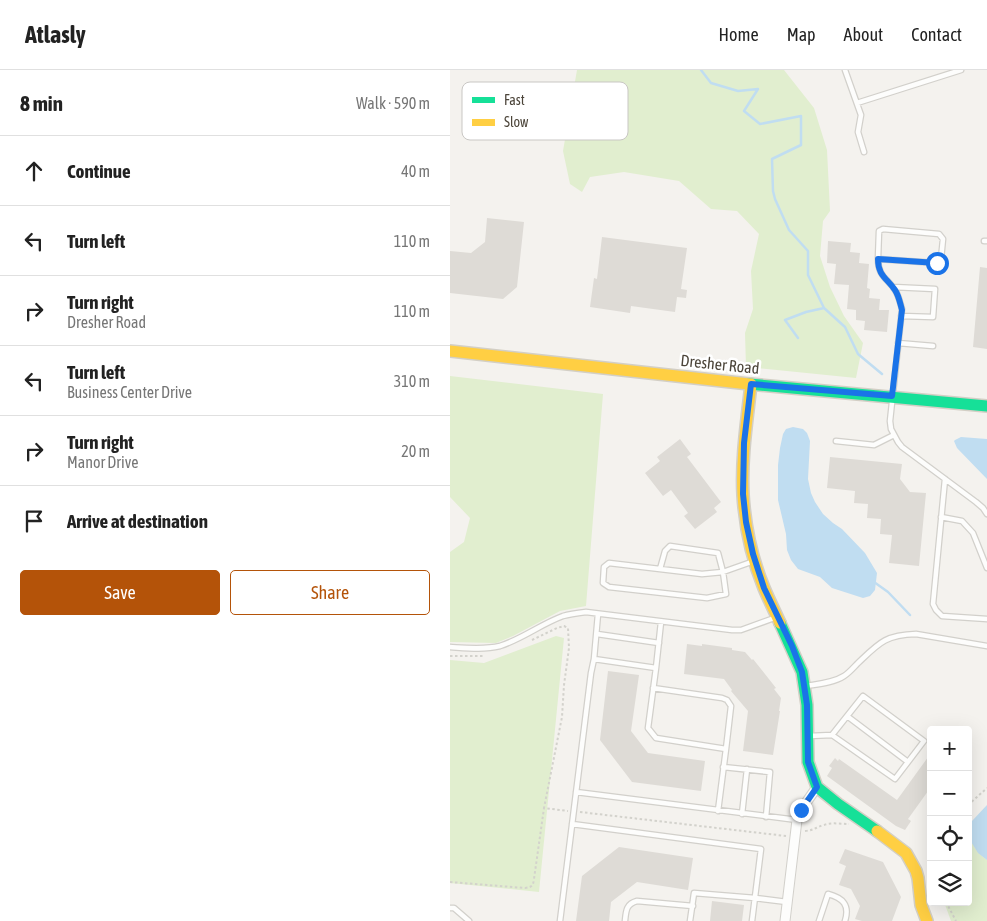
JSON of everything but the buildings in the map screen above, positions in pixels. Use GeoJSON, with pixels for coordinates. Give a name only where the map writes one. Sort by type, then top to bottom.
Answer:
{"type":"FeatureCollection","features":[{"type":"Feature","properties":{"kind":"street","name":"Dresher Road"},"geometry":{"type":"LineString","coordinates":[[450,351],[751,384],[987,406]]}},
{"type":"Feature","properties":{"kind":"street"},"geometry":{"type":"LineString","coordinates":[[751,384],[744,443],[743,494],[746,522],[764,588],[802,672],[807,705],[808,762],[817,787],[906,854],[916,871],[922,905],[928,921]]}},
{"type":"Feature","properties":{"kind":"street"},"geometry":{"type":"LineString","coordinates":[[785,921],[797,820],[801,810],[817,787]]}},
{"type":"Feature","properties":{"kind":"lane"},"geometry":{"type":"LineString","coordinates":[[845,70],[861,115],[858,132],[864,152]]}},
{"type":"Feature","properties":{"kind":"lane"},"geometry":{"type":"LineString","coordinates":[[857,103],[961,70]]}},
{"type":"Feature","properties":{"kind":"lane"},"geometry":{"type":"LineString","coordinates":[[878,259],[937,263],[941,259],[943,239],[938,234],[883,229],[880,231],[878,259],[878,269],[893,287],[900,300],[902,310],[892,396],[891,429],[902,447],[983,508],[987,514]]}},
{"type":"Feature","properties":{"kind":"lane"},"geometry":{"type":"LineString","coordinates":[[893,287],[935,289],[933,318],[901,316]]}},
{"type":"Feature","properties":{"kind":"lane"},"geometry":{"type":"LineString","coordinates":[[898,343],[933,346]]}},
{"type":"Feature","properties":{"kind":"lane"},"geometry":{"type":"LineString","coordinates":[[836,441],[874,445],[894,435]]}},
{"type":"Feature","properties":{"kind":"lane"},"geometry":{"type":"LineString","coordinates":[[945,479],[933,604],[942,616],[987,619]]}},
{"type":"Feature","properties":{"kind":"lane"},"geometry":{"type":"LineString","coordinates":[[941,517],[962,521],[973,533],[987,568]]}},
{"type":"Feature","properties":{"kind":"lane"},"geometry":{"type":"LineString","coordinates":[[660,569],[665,551],[670,546],[718,553],[723,572],[726,594],[707,598],[609,587],[603,583],[604,567],[609,563],[702,574],[723,572],[755,560]]}},
{"type":"Feature","properties":{"kind":"lane"},"geometry":{"type":"LineString","coordinates":[[450,646],[487,648],[498,646],[562,616],[574,613],[586,612],[732,630],[741,630],[778,616]]}},
{"type":"Feature","properties":{"kind":"lane"},"geometry":{"type":"LineString","coordinates":[[560,921],[594,659],[598,614]]}},
{"type":"Feature","properties":{"kind":"lane"},"geometry":{"type":"LineString","coordinates":[[661,622],[648,728],[656,738],[726,749]]}},
{"type":"Feature","properties":{"kind":"lane"},"geometry":{"type":"LineString","coordinates":[[597,634],[659,643]]}},
{"type":"Feature","properties":{"kind":"lane"},"geometry":{"type":"LineString","coordinates":[[804,687],[833,681],[844,676],[878,644],[893,636],[916,634],[987,646]]}},
{"type":"Feature","properties":{"kind":"lane"},"geometry":{"type":"LineString","coordinates":[[594,659],[656,668]]}},
{"type":"Feature","properties":{"kind":"lane"},"geometry":{"type":"LineString","coordinates":[[653,688],[722,698],[727,700],[731,706],[718,811]]}},
{"type":"Feature","properties":{"kind":"lane"},"geometry":{"type":"LineString","coordinates":[[807,736],[832,735],[895,779],[924,741],[863,696],[832,735]]}},
{"type":"Feature","properties":{"kind":"lane"},"geometry":{"type":"LineString","coordinates":[[847,716],[908,762]]}},
{"type":"Feature","properties":{"kind":"lane"},"geometry":{"type":"LineString","coordinates":[[724,767],[770,772],[766,817]]}},
{"type":"Feature","properties":{"kind":"lane"},"geometry":{"type":"LineString","coordinates":[[742,814],[747,770]]}},
{"type":"Feature","properties":{"kind":"lane"},"geometry":{"type":"LineString","coordinates":[[576,792],[797,820]]}},
{"type":"Feature","properties":{"kind":"lane"},"geometry":{"type":"LineString","coordinates":[[572,824],[761,849],[752,921]]}},
{"type":"Feature","properties":{"kind":"lane"},"geometry":{"type":"LineString","coordinates":[[690,921],[694,894],[788,902]]}},
{"type":"Feature","properties":{"kind":"lane"},"geometry":{"type":"LineString","coordinates":[[819,921],[828,894],[841,899],[848,913],[845,921]]}},
{"type":"Feature","properties":{"kind":"lane"},"geometry":{"type":"LineString","coordinates":[[625,921],[627,908],[632,902],[693,906]]}},
{"type":"Feature","properties":{"kind":"lane"},"geometry":{"type":"LineString","coordinates":[[450,908],[454,908],[469,921]]}},
{"type":"Feature","properties":{"kind":"path"},"geometry":{"type":"LineString","coordinates":[[450,882],[526,888],[533,885],[544,808],[562,717],[570,638],[568,628],[564,626],[557,628],[526,642]]}},
{"type":"Feature","properties":{"kind":"path"},"geometry":{"type":"LineString","coordinates":[[450,656],[484,656]]}},
{"type":"Feature","properties":{"kind":"path"},"geometry":{"type":"LineString","coordinates":[[972,801],[987,788]]}},
{"type":"Feature","properties":{"kind":"path"},"geometry":{"type":"LineString","coordinates":[[544,808],[785,837],[797,831],[814,830],[828,824],[852,824]]}},
{"type":"Feature","properties":{"kind":"path"},"geometry":{"type":"LineString","coordinates":[[948,906],[956,921]]}},
{"type":"Feature","properties":{"kind":"green space"},"geometry":{"type":"Polygon","coordinates":[[[577,70],[784,70],[814,108],[827,150],[830,211],[823,221],[820,256],[830,287],[844,316],[863,343],[856,378],[746,367],[745,333],[753,309],[751,271],[759,234],[737,211],[711,209],[679,181],[624,172],[590,177],[582,192],[570,184],[563,151],[565,140],[628,140],[628,82],[575,82],[577,70]]]}},
{"type":"Feature","properties":{"kind":"green space"},"geometry":{"type":"Polygon","coordinates":[[[450,376],[603,394],[586,606],[560,611],[496,643],[450,642],[450,552],[464,542],[470,518],[450,497],[450,376]]]}},
{"type":"Feature","properties":{"kind":"green space"},"geometry":{"type":"Polygon","coordinates":[[[556,636],[564,638],[539,892],[450,883],[450,660],[484,663],[556,636]]]}},
{"type":"Feature","properties":{"kind":"green space"},"geometry":{"type":"Polygon","coordinates":[[[972,841],[979,853],[987,860],[987,921],[951,921],[945,906],[972,906],[972,841]]]}},
{"type":"Feature","properties":{"kind":"water"},"geometry":{"type":"Polygon","coordinates":[[[793,427],[803,429],[810,441],[808,479],[815,502],[823,514],[842,529],[865,553],[877,573],[875,590],[870,596],[863,598],[832,588],[820,577],[798,569],[791,560],[787,550],[786,534],[778,500],[778,465],[783,434],[786,429],[793,427]]]}},
{"type":"Feature","properties":{"kind":"water"},"geometry":{"type":"Polygon","coordinates":[[[961,437],[987,439],[987,479],[957,448],[954,441],[961,437]]]}},
{"type":"Feature","properties":{"kind":"water"},"geometry":{"type":"Polygon","coordinates":[[[987,805],[987,860],[978,853],[972,843],[972,821],[987,805]]]}},
{"type":"Feature","properties":{"kind":"waterway"},"geometry":{"type":"LineString","coordinates":[[701,70],[711,83],[738,91],[758,89],[744,111],[760,124],[801,116],[801,145],[772,159],[775,199],[789,230],[808,251],[808,275],[824,308],[785,320],[798,338]]}},
{"type":"Feature","properties":{"kind":"waterway"},"geometry":{"type":"LineString","coordinates":[[824,308],[845,327],[858,354],[882,374]]}},
{"type":"Feature","properties":{"kind":"waterway"},"geometry":{"type":"LineString","coordinates":[[874,582],[888,592],[910,615]]}},
{"type":"Feature","properties":{"kind":"traffic: fast"},"geometry":{"type":"LineString","coordinates":[[749,384],[987,406]]}},
{"type":"Feature","properties":{"kind":"traffic: fast"},"geometry":{"type":"LineString","coordinates":[[780,623],[802,672],[807,705],[808,762],[817,787],[877,831]]}},
{"type":"Feature","properties":{"kind":"traffic: slow"},"geometry":{"type":"LineString","coordinates":[[450,351],[749,384]]}},
{"type":"Feature","properties":{"kind":"traffic: slow"},"geometry":{"type":"LineString","coordinates":[[751,384],[744,453],[744,507],[747,530],[756,566],[780,623]]}},
{"type":"Feature","properties":{"kind":"traffic: slow"},"geometry":{"type":"LineString","coordinates":[[877,831],[906,853],[916,871],[921,905],[927,921]]}},
{"type":"Feature","properties":{"kind":"route"},"geometry":{"type":"LineString","coordinates":[[801,810],[817,787],[808,762],[807,705],[802,672],[792,646],[764,588],[753,554],[746,522],[743,494],[744,443],[751,384],[892,396],[902,310],[896,292],[878,269],[878,259],[937,263]]}}]}
